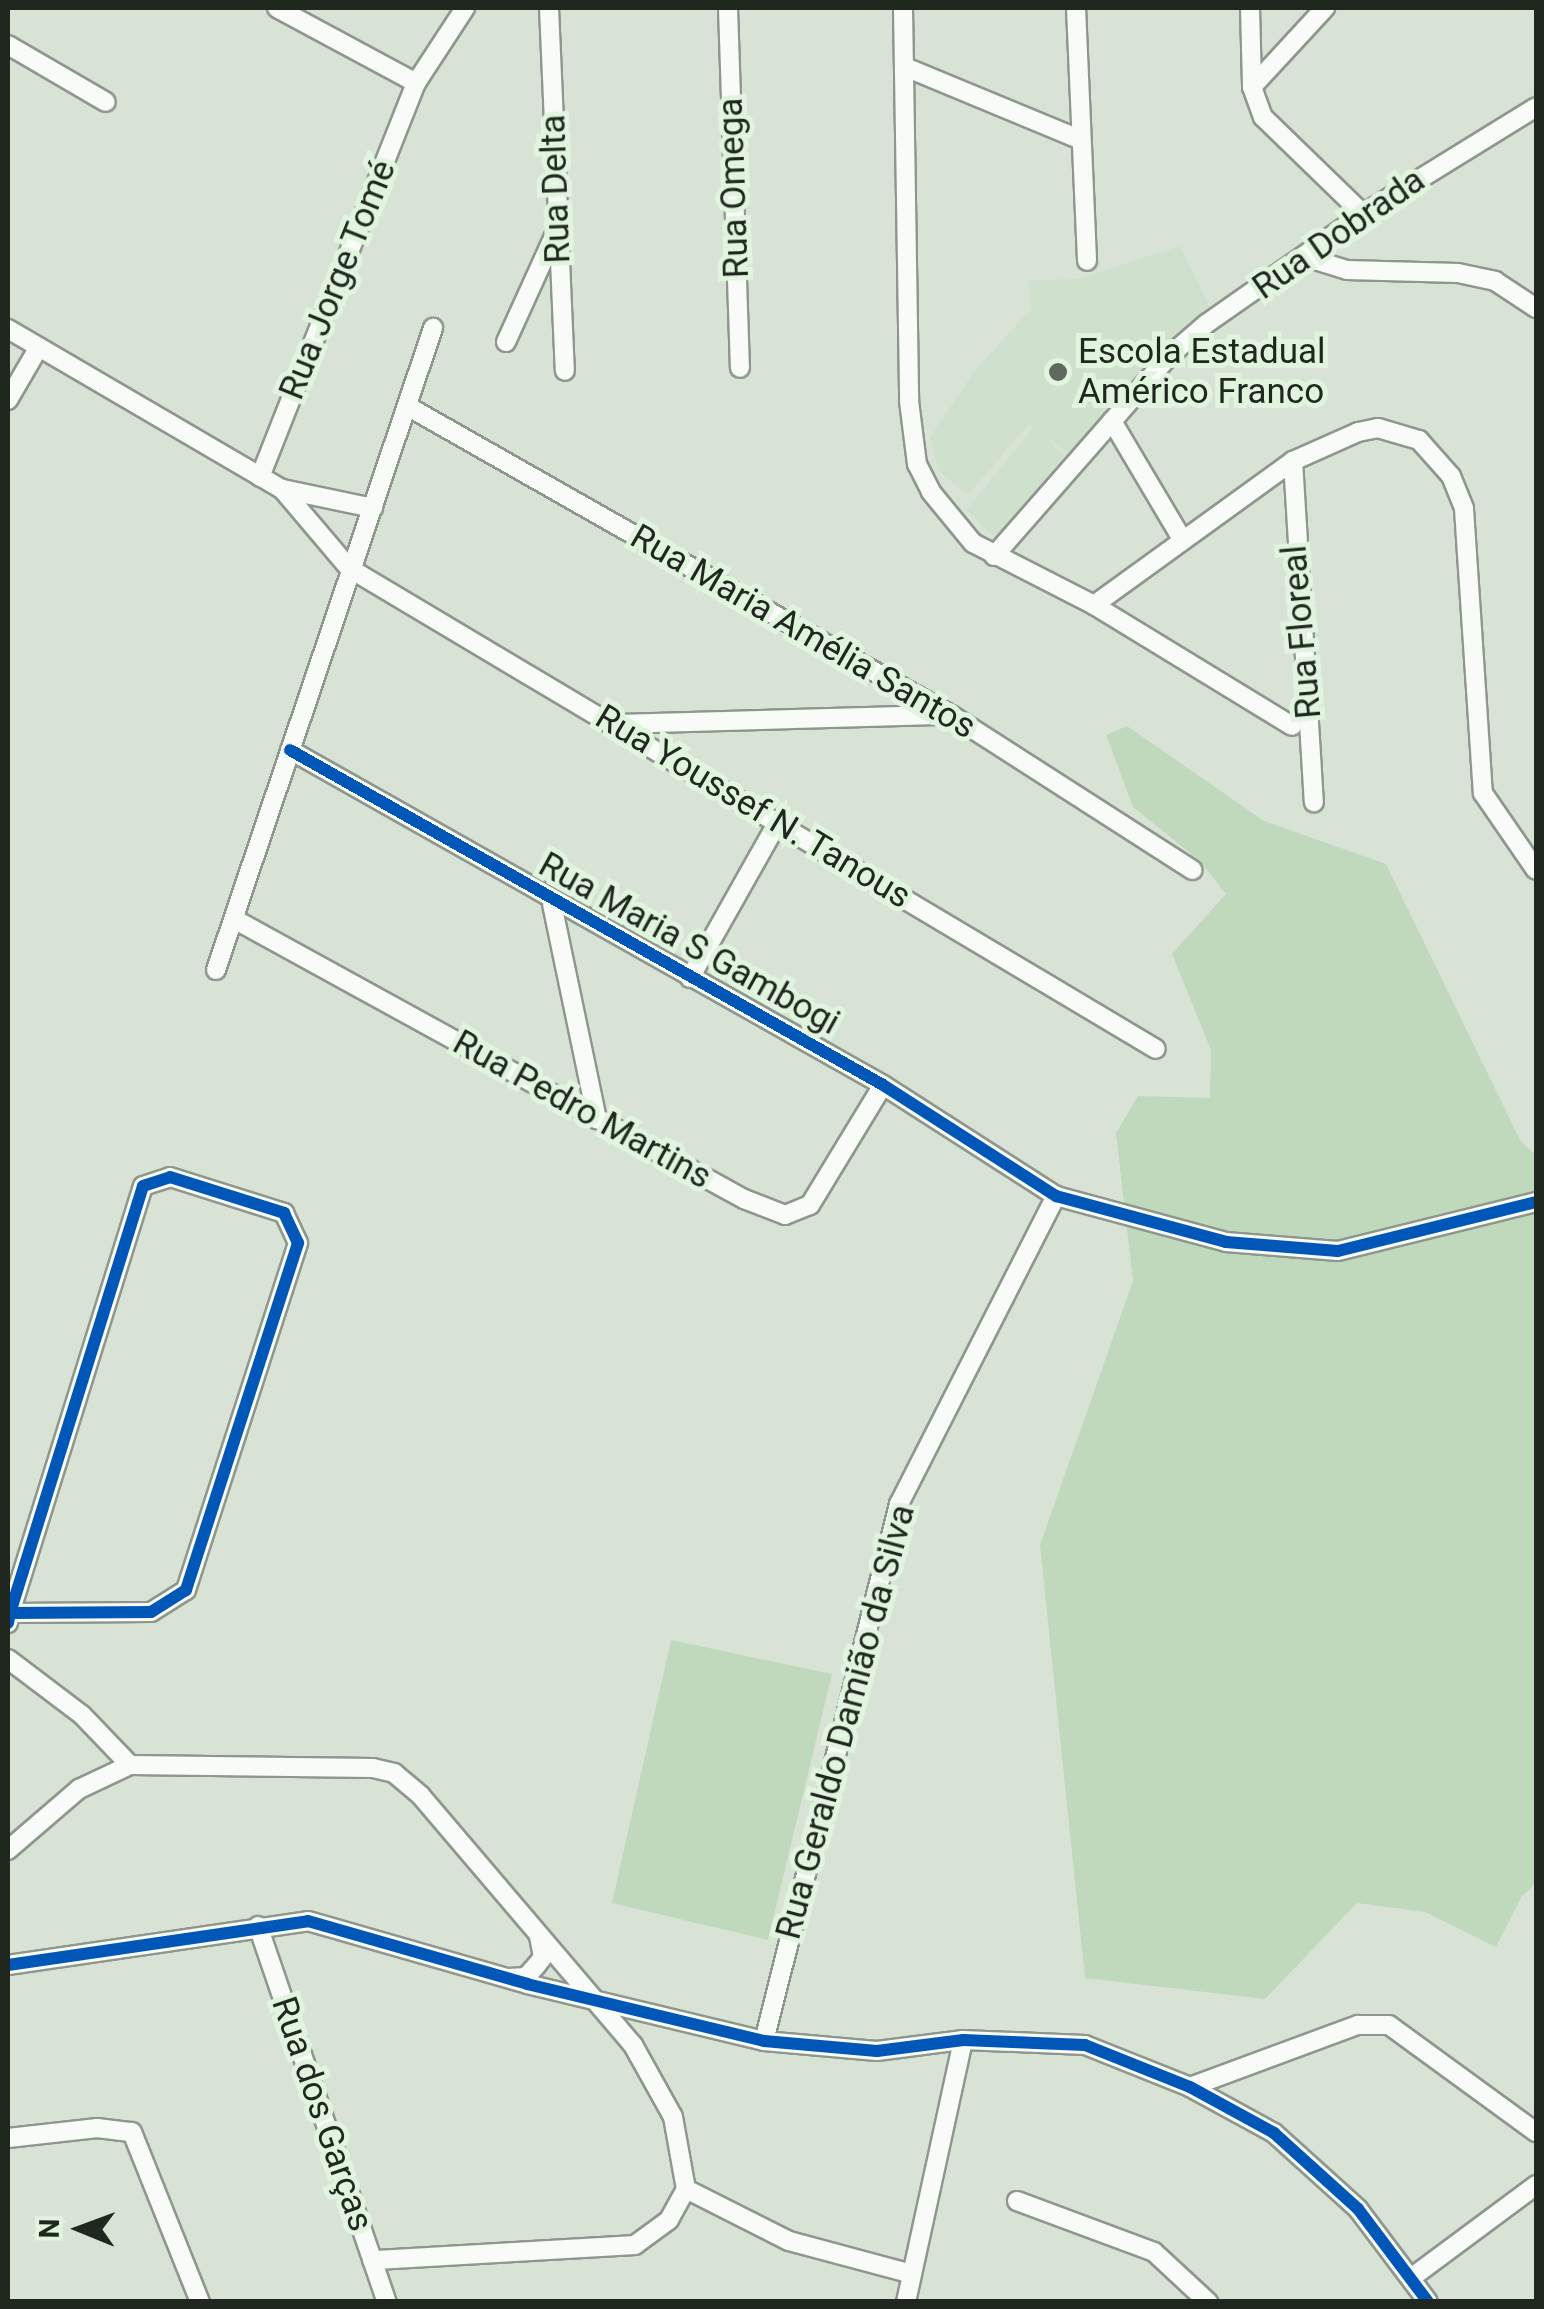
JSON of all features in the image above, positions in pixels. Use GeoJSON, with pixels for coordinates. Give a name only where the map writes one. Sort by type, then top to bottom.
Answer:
{"type":"FeatureCollection","features":[{"type":"Feature","properties":{"kind":"street"},"geometry":{"type":"LineString","coordinates":[[277,8],[416,83]]}},
{"type":"Feature","properties":{"kind":"street","name":"Rua Jorge Tomé"},"geometry":{"type":"LineString","coordinates":[[260,477],[416,83],[465,8]]}},
{"type":"Feature","properties":{"kind":"street","name":"Rua Delta"},"geometry":{"type":"LineString","coordinates":[[549,8],[564,371]]}},
{"type":"Feature","properties":{"kind":"street","name":"Rua Omega"},"geometry":{"type":"LineString","coordinates":[[728,8],[740,368]]}},
{"type":"Feature","properties":{"kind":"street"},"geometry":{"type":"LineString","coordinates":[[903,8],[911,434],[917,464],[949,520],[994,556],[1094,605],[1292,726]]}},
{"type":"Feature","properties":{"kind":"street"},"geometry":{"type":"LineString","coordinates":[[1076,8],[1087,261]]}},
{"type":"Feature","properties":{"kind":"street"},"geometry":{"type":"LineString","coordinates":[[1250,8],[1252,87],[1281,140],[1363,214]]}},
{"type":"Feature","properties":{"kind":"street"},"geometry":{"type":"LineString","coordinates":[[1252,87],[1325,8]]}},
{"type":"Feature","properties":{"kind":"street"},"geometry":{"type":"LineString","coordinates":[[8,46],[106,102]]}},
{"type":"Feature","properties":{"kind":"street"},"geometry":{"type":"LineString","coordinates":[[904,66],[1079,139]]}},
{"type":"Feature","properties":{"kind":"street","name":"Rua Dobrada"},"geometry":{"type":"LineString","coordinates":[[994,556],[1181,346],[1363,214],[1536,107]]}},
{"type":"Feature","properties":{"kind":"street"},"geometry":{"type":"LineString","coordinates":[[506,342],[558,229]]}},
{"type":"Feature","properties":{"kind":"street"},"geometry":{"type":"LineString","coordinates":[[1305,256],[1347,270],[1458,272],[1495,281],[1536,308]]}},
{"type":"Feature","properties":{"kind":"street"},"geometry":{"type":"LineString","coordinates":[[8,328],[282,489],[373,508]]}},
{"type":"Feature","properties":{"kind":"street"},"geometry":{"type":"LineString","coordinates":[[216,970],[348,568],[373,508],[433,328]]}},
{"type":"Feature","properties":{"kind":"street"},"geometry":{"type":"LineString","coordinates":[[8,400],[39,347]]}},
{"type":"Feature","properties":{"kind":"street","name":"Rua Maria Amélia Santos"},"geometry":{"type":"LineString","coordinates":[[407,406],[951,715],[1192,870]]}},
{"type":"Feature","properties":{"kind":"street"},"geometry":{"type":"LineString","coordinates":[[1112,421],[1182,538]]}},
{"type":"Feature","properties":{"kind":"street"},"geometry":{"type":"LineString","coordinates":[[1094,605],[1182,538],[1293,462],[1378,428],[1418,440],[1451,476],[1464,508],[1483,793],[1536,870]]}},
{"type":"Feature","properties":{"kind":"street","name":"Rua Floreal"},"geometry":{"type":"LineString","coordinates":[[1293,462],[1314,802]]}},
{"type":"Feature","properties":{"kind":"street","name":"Rua Youssef N. Tanous"},"geometry":{"type":"LineString","coordinates":[[282,489],[348,568],[490,656],[618,724],[1156,1048]]}},
{"type":"Feature","properties":{"kind":"street"},"geometry":{"type":"LineString","coordinates":[[618,724],[951,715]]}},
{"type":"Feature","properties":{"kind":"street","name":"Rua Maria S Gambogi"},"geometry":{"type":"LineString","coordinates":[[290,750],[552,904],[883,1085],[1056,1196],[1226,1242],[1338,1251],[1536,1202]]}},
{"type":"Feature","properties":{"kind":"street"},"geometry":{"type":"LineString","coordinates":[[690,978],[778,822]]}},
{"type":"Feature","properties":{"kind":"street"},"geometry":{"type":"LineString","coordinates":[[552,904],[597,1119]]}},
{"type":"Feature","properties":{"kind":"street","name":"Rua Pedro Martins"},"geometry":{"type":"LineString","coordinates":[[234,920],[764,1208],[799,1213],[883,1085]]}},
{"type":"Feature","properties":{"kind":"street"},"geometry":{"type":"LineString","coordinates":[[170,1177],[284,1213],[298,1243],[186,1590],[150,1612],[9,1618],[143,1186],[170,1177]]}},
{"type":"Feature","properties":{"kind":"street","name":"Rua Geraldo Damião da Silva"},"geometry":{"type":"LineString","coordinates":[[764,2041],[900,1504],[1056,1196]]}},
{"type":"Feature","properties":{"kind":"street"},"geometry":{"type":"LineString","coordinates":[[8,1659],[82,1714],[130,1765]]}},
{"type":"Feature","properties":{"kind":"street"},"geometry":{"type":"LineString","coordinates":[[8,1850],[79,1789],[130,1765],[394,1773],[538,1932],[600,2003],[663,2093],[682,2146],[686,2189],[669,2220],[635,2245],[372,2260]]}},
{"type":"Feature","properties":{"kind":"street"},"geometry":{"type":"LineString","coordinates":[[8,1965],[258,1926],[332,1924],[600,2003],[764,2041],[877,2051],[962,2040],[1085,2045],[1190,2087],[1274,2133],[1319,2168],[1428,2302]]}},
{"type":"Feature","properties":{"kind":"street","name":"Rua dos Garças"},"geometry":{"type":"LineString","coordinates":[[258,1926],[386,2302]]}},
{"type":"Feature","properties":{"kind":"street"},"geometry":{"type":"LineString","coordinates":[[508,1978],[526,1977],[543,1956],[538,1932]]}},
{"type":"Feature","properties":{"kind":"street"},"geometry":{"type":"LineString","coordinates":[[1190,2087],[1358,2024],[1389,2024],[1536,2132]]}},
{"type":"Feature","properties":{"kind":"street"},"geometry":{"type":"LineString","coordinates":[[906,2302],[962,2040]]}},
{"type":"Feature","properties":{"kind":"street"},"geometry":{"type":"LineString","coordinates":[[8,2138],[97,2128],[132,2132],[200,2302]]}},
{"type":"Feature","properties":{"kind":"street"},"geometry":{"type":"LineString","coordinates":[[1411,2278],[1536,2185]]}},
{"type":"Feature","properties":{"kind":"street"},"geometry":{"type":"LineString","coordinates":[[686,2189],[789,2241],[912,2274]]}},
{"type":"Feature","properties":{"kind":"street"},"geometry":{"type":"LineString","coordinates":[[1017,2200],[1154,2252],[1208,2302]]}},
{"type":"Feature","properties":{"kind":"shaded area","name":"Escola Estadual Américo Franco"},"geometry":{"type":"Polygon","coordinates":[[[1180,246],[1210,307],[1068,453],[1044,436],[1064,456],[1003,532],[992,535],[966,510],[1034,427],[1029,424],[968,495],[939,471],[930,437],[975,370],[1031,309],[1028,280],[1079,279],[1180,246]]]}},
{"type":"Feature","properties":{"kind":"shaded area"},"geometry":{"type":"Polygon","coordinates":[[[1127,726],[1264,821],[1386,864],[1521,1142],[1536,1155],[1536,1883],[1522,1896],[1496,1947],[1425,1912],[1357,1903],[1265,1999],[1085,1978],[1040,1545],[1133,1281],[1116,1133],[1138,1096],[1210,1098],[1211,1050],[1172,954],[1226,894],[1200,861],[1133,807],[1106,735],[1127,726]]]}},
{"type":"Feature","properties":{"kind":"shaded area"},"geometry":{"type":"Polygon","coordinates":[[[671,1640],[832,1674],[768,1940],[612,1903],[671,1640]]]}},
{"type":"Feature","properties":{"kind":"cycle path"},"geometry":{"type":"LineString","coordinates":[[290,750],[883,1085],[1056,1196],[1226,1242],[1338,1251],[1536,1202]]}},
{"type":"Feature","properties":{"kind":"cycle path"},"geometry":{"type":"LineString","coordinates":[[8,1623],[10,1613],[143,1186],[170,1177],[284,1213],[298,1243],[186,1590],[151,1612],[10,1613]]}},
{"type":"Feature","properties":{"kind":"cycle path"},"geometry":{"type":"LineString","coordinates":[[8,1965],[308,1921],[527,1984],[764,2041],[877,2051],[963,2040],[1085,2045],[1190,2087],[1274,2133],[1358,2209],[1428,2302]]}},
{"type":"Feature","properties":{"kind":"place","name":"Escola Estadual Américo Franco"},"geometry":{"type":"Point","coordinates":[1058,372]}}]}
